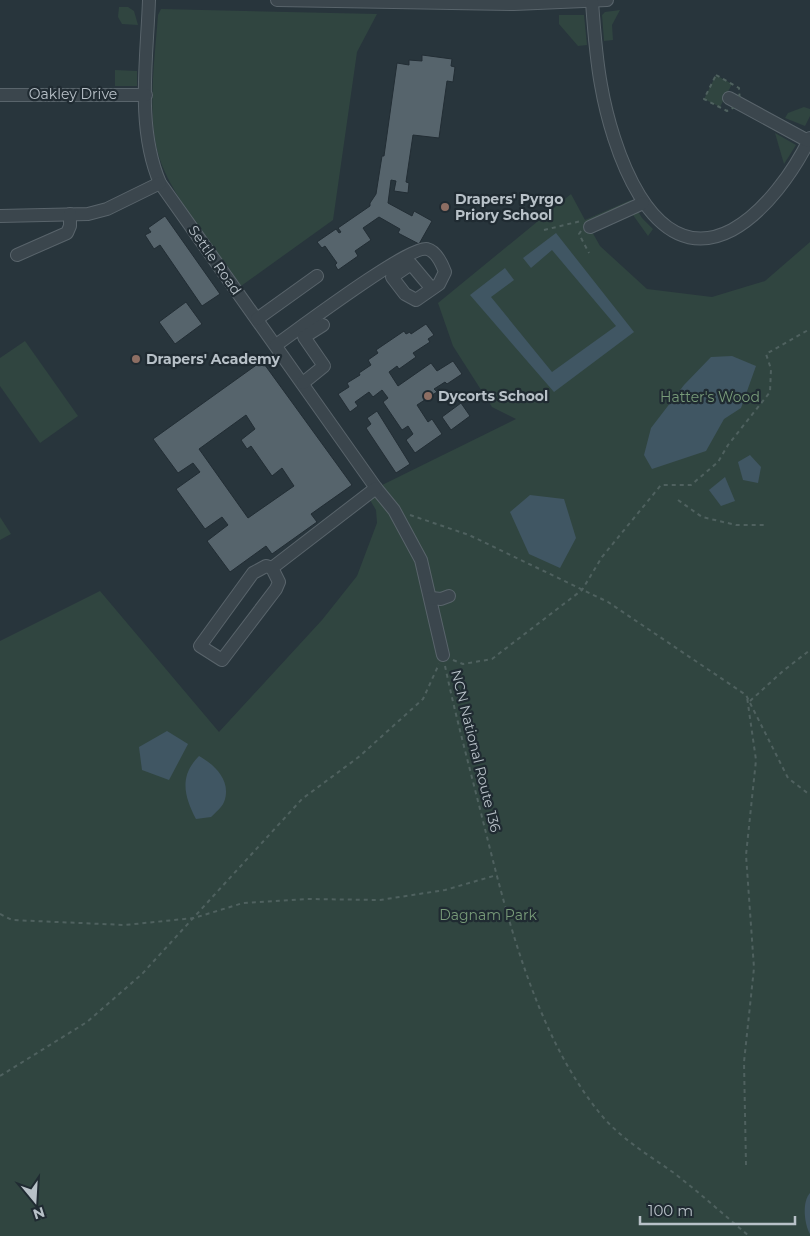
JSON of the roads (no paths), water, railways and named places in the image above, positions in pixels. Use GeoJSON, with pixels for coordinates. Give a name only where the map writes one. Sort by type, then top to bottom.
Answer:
{"type":"FeatureCollection","features":[{"type":"Feature","properties":{"kind":"street","name":"Settle Road"},"geometry":{"type":"LineString","coordinates":[[149,0],[146,95],[148,140],[152,165],[160,183],[376,488],[394,510],[421,560],[443,655]]}},
{"type":"Feature","properties":{"kind":"street"},"geometry":{"type":"LineString","coordinates":[[277,0],[514,4],[607,0]]}},
{"type":"Feature","properties":{"kind":"street"},"geometry":{"type":"LineString","coordinates":[[592,2],[597,60],[606,106],[628,174],[643,203],[657,220],[666,228],[680,234],[695,238],[725,233],[742,224],[774,192],[809,140],[729,98]]}},
{"type":"Feature","properties":{"kind":"street","name":"Oakley Drive"},"geometry":{"type":"LineString","coordinates":[[0,95],[146,95]]}},
{"type":"Feature","properties":{"kind":"street"},"geometry":{"type":"LineString","coordinates":[[0,216],[88,214],[107,209],[160,183]]}},
{"type":"Feature","properties":{"kind":"street"},"geometry":{"type":"LineString","coordinates":[[587,224],[643,203]]}},
{"type":"Feature","properties":{"kind":"street"},"geometry":{"type":"LineString","coordinates":[[17,255],[67,233],[70,226],[70,214]]}},
{"type":"Feature","properties":{"kind":"street"},"geometry":{"type":"LineString","coordinates":[[276,345],[394,263],[420,249],[427,248],[433,252],[445,272],[439,284],[432,289],[416,300],[405,294],[392,277],[411,264],[432,289]]}},
{"type":"Feature","properties":{"kind":"street"},"geometry":{"type":"LineString","coordinates":[[257,319],[317,276]]}},
{"type":"Feature","properties":{"kind":"street"},"geometry":{"type":"LineString","coordinates":[[303,383],[324,366],[304,338],[323,324]]}},
{"type":"Feature","properties":{"kind":"street"},"geometry":{"type":"LineString","coordinates":[[272,568],[376,488]]}},
{"type":"Feature","properties":{"kind":"street"},"geometry":{"type":"LineString","coordinates":[[266,566],[272,568],[279,582],[276,589],[222,660],[200,646],[253,572],[266,566]]}},
{"type":"Feature","properties":{"kind":"street"},"geometry":{"type":"LineString","coordinates":[[431,598],[442,599],[449,596]]}},
{"type":"Feature","properties":{"kind":"water"},"geometry":{"type":"Polygon","coordinates":[[[556,233],[634,332],[554,392],[470,295],[505,268],[514,280],[491,297],[552,372],[616,326],[552,250],[531,268],[523,258],[556,233]]]}},
{"type":"Feature","properties":{"kind":"water"},"geometry":{"type":"Polygon","coordinates":[[[732,356],[756,366],[741,408],[724,419],[706,451],[652,469],[644,455],[651,428],[684,385],[711,357],[732,356]]]}},
{"type":"Feature","properties":{"kind":"water"},"geometry":{"type":"Polygon","coordinates":[[[750,455],[761,467],[758,483],[743,480],[738,462],[750,455]]]}},
{"type":"Feature","properties":{"kind":"water"},"geometry":{"type":"Polygon","coordinates":[[[725,477],[735,501],[721,506],[709,490],[725,477]]]}},
{"type":"Feature","properties":{"kind":"water"},"geometry":{"type":"Polygon","coordinates":[[[530,495],[564,499],[576,538],[560,568],[529,554],[510,512],[530,495]]]}},
{"type":"Feature","properties":{"kind":"water"},"geometry":{"type":"Polygon","coordinates":[[[167,731],[188,744],[169,780],[142,770],[139,747],[167,731]]]}},
{"type":"Feature","properties":{"kind":"water"},"geometry":{"type":"Polygon","coordinates":[[[199,756],[211,764],[220,774],[226,787],[226,794],[223,804],[211,817],[196,819],[186,794],[186,779],[188,771],[199,756]]]}},
{"type":"Feature","properties":{"kind":"water"},"geometry":{"type":"Polygon","coordinates":[[[810,1193],[810,1234],[806,1224],[805,1207],[810,1193]]]}},
{"type":"Feature","properties":{"kind":"place","name":"Drapers' Pyrgo Priory School"},"geometry":{"type":"Point","coordinates":[445,207]}},
{"type":"Feature","properties":{"kind":"place","name":"Drapers' Academy"},"geometry":{"type":"Point","coordinates":[136,359]}},
{"type":"Feature","properties":{"kind":"place","name":"Dycorts School"},"geometry":{"type":"Point","coordinates":[428,396]}},
{"type":"Feature","properties":{"kind":"park label","name":"Hatter's Wood"},"geometry":{"type":"Point","coordinates":[710,397]}},
{"type":"Feature","properties":{"kind":"park label","name":"Dagnam Park"},"geometry":{"type":"Point","coordinates":[488,915]}}]}
